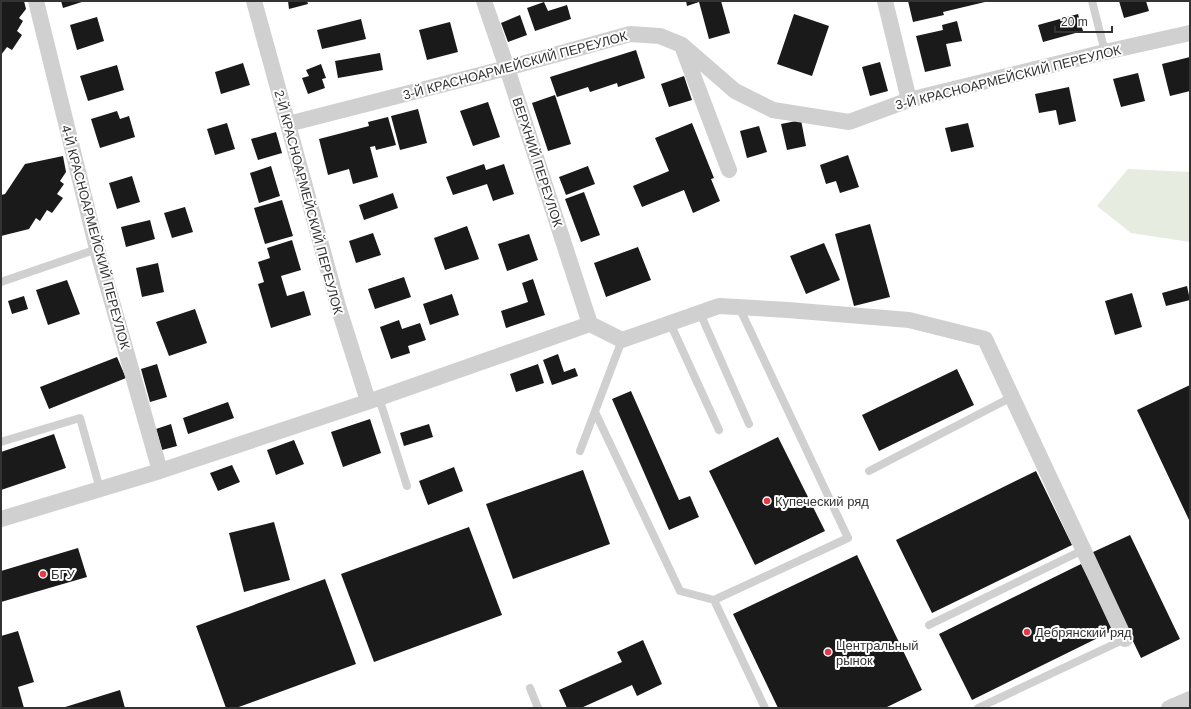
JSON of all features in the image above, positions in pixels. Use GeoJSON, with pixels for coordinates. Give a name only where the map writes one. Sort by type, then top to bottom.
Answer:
{"type":"FeatureCollection","features":[{"type":"Feature","properties":{"kind":"street","name":"4-Й КРАСНОАРМЕЙСКИЙ ПЕРЕУЛОК"},"geometry":{"type":"LineString","coordinates":[[36,1],[98,249],[160,471]]}},
{"type":"Feature","properties":{"kind":"street","name":"2-Й КРАСНОАРМЕЙСКИЙ ПЕРЕУЛОК"},"geometry":{"type":"LineString","coordinates":[[254,1],[338,306],[374,400]]}},
{"type":"Feature","properties":{"kind":"street","name":"ВЕРХНИЙ ПЕРЕУЛОК"},"geometry":{"type":"LineString","coordinates":[[484,1],[590,324]]}},
{"type":"Feature","properties":{"kind":"street"},"geometry":{"type":"LineString","coordinates":[[885,1],[909,100]]}},
{"type":"Feature","properties":{"kind":"street","name":"3-Й КРАСНОАРМЕЙСКИЙ ПЕРЕУЛОК"},"geometry":{"type":"LineString","coordinates":[[288,124],[507,68],[630,34],[660,36],[682,45],[735,91],[773,110],[849,122],[909,100],[1105,52],[1190,34]]}},
{"type":"Feature","properties":{"kind":"street"},"geometry":{"type":"LineString","coordinates":[[682,45],[729,170]]}},
{"type":"Feature","properties":{"kind":"street"},"geometry":{"type":"LineString","coordinates":[[1,519],[160,471],[374,400],[590,324],[622,340],[719,306],[796,310],[909,320],[986,340],[1125,639]]}},
{"type":"Feature","properties":{"kind":"street"},"geometry":{"type":"LineString","coordinates":[[1168,708],[1190,699]]}},
{"type":"Feature","properties":{"kind":"lane"},"geometry":{"type":"LineString","coordinates":[[1092,1],[1105,52]]}},
{"type":"Feature","properties":{"kind":"lane"},"geometry":{"type":"LineString","coordinates":[[1,282],[98,249]]}},
{"type":"Feature","properties":{"kind":"lane"},"geometry":{"type":"LineString","coordinates":[[594,412],[680,592],[714,600],[848,538],[739,307]]}},
{"type":"Feature","properties":{"kind":"lane"},"geometry":{"type":"LineString","coordinates":[[700,313],[749,424]]}},
{"type":"Feature","properties":{"kind":"lane"},"geometry":{"type":"LineString","coordinates":[[670,323],[719,430]]}},
{"type":"Feature","properties":{"kind":"lane"},"geometry":{"type":"LineString","coordinates":[[580,451],[622,340]]}},
{"type":"Feature","properties":{"kind":"lane"},"geometry":{"type":"LineString","coordinates":[[869,471],[1008,399]]}},
{"type":"Feature","properties":{"kind":"lane"},"geometry":{"type":"LineString","coordinates":[[374,400],[407,486]]}},
{"type":"Feature","properties":{"kind":"lane"},"geometry":{"type":"LineString","coordinates":[[1,442],[80,418],[100,489]]}},
{"type":"Feature","properties":{"kind":"lane"},"geometry":{"type":"LineString","coordinates":[[929,625],[1083,550]]}},
{"type":"Feature","properties":{"kind":"lane"},"geometry":{"type":"LineString","coordinates":[[714,600],[765,708]]}},
{"type":"Feature","properties":{"kind":"lane"},"geometry":{"type":"LineString","coordinates":[[978,708],[1125,639]]}},
{"type":"Feature","properties":{"kind":"lane"},"geometry":{"type":"LineString","coordinates":[[530,688],[538,708]]}},
{"type":"Feature","properties":{"kind":"shaded area"},"geometry":{"type":"Polygon","coordinates":[[[1128,169],[1190,172],[1190,242],[1131,233],[1097,206],[1128,169]]]}},
{"type":"Feature","properties":{"kind":"building"},"geometry":{"type":"Polygon","coordinates":[[[1,1],[24,1],[26,9],[19,18],[23,21],[17,31],[22,35],[12,50],[7,47],[1,55],[1,1]]]}},
{"type":"Feature","properties":{"kind":"building"},"geometry":{"type":"Polygon","coordinates":[[[61,1],[85,1],[63,8],[61,1]]]}},
{"type":"Feature","properties":{"kind":"building"},"geometry":{"type":"Polygon","coordinates":[[[288,1],[307,1],[308,4],[289,9],[288,1]]]}},
{"type":"Feature","properties":{"kind":"building"},"geometry":{"type":"Polygon","coordinates":[[[686,1],[721,1],[730,33],[709,39],[699,2],[687,6],[686,1]]]}},
{"type":"Feature","properties":{"kind":"building"},"geometry":{"type":"Polygon","coordinates":[[[908,1],[985,2],[943,12],[944,15],[913,22],[908,1]]]}},
{"type":"Feature","properties":{"kind":"building"},"geometry":{"type":"Polygon","coordinates":[[[1119,1],[1146,1],[1149,11],[1124,18],[1119,1]]]}},
{"type":"Feature","properties":{"kind":"building"},"geometry":{"type":"Polygon","coordinates":[[[544,2],[548,11],[567,5],[571,19],[535,31],[527,8],[544,2]]]}},
{"type":"Feature","properties":{"kind":"building"},"geometry":{"type":"Polygon","coordinates":[[[794,14],[829,26],[812,76],[777,64],[794,14]]]}},
{"type":"Feature","properties":{"kind":"building"},"geometry":{"type":"Polygon","coordinates":[[[1078,14],[1083,31],[1043,42],[1038,25],[1078,14]]]}},
{"type":"Feature","properties":{"kind":"building"},"geometry":{"type":"Polygon","coordinates":[[[520,15],[527,35],[508,42],[501,23],[520,15]]]}},
{"type":"Feature","properties":{"kind":"building"},"geometry":{"type":"Polygon","coordinates":[[[97,17],[104,41],[77,50],[70,25],[97,17]]]}},
{"type":"Feature","properties":{"kind":"building"},"geometry":{"type":"Polygon","coordinates":[[[361,19],[366,39],[322,49],[317,30],[361,19]]]}},
{"type":"Feature","properties":{"kind":"building"},"geometry":{"type":"Polygon","coordinates":[[[957,21],[962,41],[946,44],[951,66],[925,72],[916,36],[943,30],[942,25],[957,21]]]}},
{"type":"Feature","properties":{"kind":"building"},"geometry":{"type":"Polygon","coordinates":[[[450,22],[458,52],[427,60],[419,30],[450,22]]]}},
{"type":"Feature","properties":{"kind":"building"},"geometry":{"type":"Polygon","coordinates":[[[636,50],[645,78],[618,87],[617,83],[590,92],[588,87],[557,97],[550,77],[636,50]]]}},
{"type":"Feature","properties":{"kind":"building"},"geometry":{"type":"Polygon","coordinates":[[[380,53],[383,70],[338,78],[335,61],[380,53]]]}},
{"type":"Feature","properties":{"kind":"building"},"geometry":{"type":"Polygon","coordinates":[[[1190,57],[1190,91],[1170,96],[1162,64],[1190,57]]]}},
{"type":"Feature","properties":{"kind":"building"},"geometry":{"type":"Polygon","coordinates":[[[880,62],[888,91],[870,96],[862,67],[880,62]]]}},
{"type":"Feature","properties":{"kind":"building"},"geometry":{"type":"Polygon","coordinates":[[[243,63],[250,85],[221,94],[215,72],[243,63]]]}},
{"type":"Feature","properties":{"kind":"building"},"geometry":{"type":"Polygon","coordinates":[[[321,64],[326,78],[322,79],[325,88],[308,94],[302,78],[309,76],[306,70],[321,64]]]}},
{"type":"Feature","properties":{"kind":"building"},"geometry":{"type":"Polygon","coordinates":[[[117,65],[124,90],[88,101],[80,76],[117,65]]]}},
{"type":"Feature","properties":{"kind":"building"},"geometry":{"type":"Polygon","coordinates":[[[1138,73],[1145,101],[1121,107],[1113,79],[1138,73]]]}},
{"type":"Feature","properties":{"kind":"building"},"geometry":{"type":"Polygon","coordinates":[[[684,76],[692,100],[669,107],[661,84],[684,76]]]}},
{"type":"Feature","properties":{"kind":"building"},"geometry":{"type":"Polygon","coordinates":[[[1069,87],[1076,121],[1059,125],[1056,110],[1039,113],[1035,94],[1069,87]]]}},
{"type":"Feature","properties":{"kind":"building"},"geometry":{"type":"Polygon","coordinates":[[[555,95],[571,144],[548,151],[532,103],[555,95]]]}},
{"type":"Feature","properties":{"kind":"building"},"geometry":{"type":"Polygon","coordinates":[[[488,102],[500,137],[473,146],[460,111],[488,102]]]}},
{"type":"Feature","properties":{"kind":"building"},"geometry":{"type":"Polygon","coordinates":[[[418,109],[427,143],[400,150],[391,116],[418,109]]]}},
{"type":"Feature","properties":{"kind":"building"},"geometry":{"type":"Polygon","coordinates":[[[117,111],[120,119],[129,116],[135,137],[100,148],[91,119],[117,111]]]}},
{"type":"Feature","properties":{"kind":"building"},"geometry":{"type":"Polygon","coordinates":[[[388,117],[396,145],[376,150],[375,146],[370,147],[378,177],[353,184],[349,169],[328,175],[319,139],[369,126],[368,122],[388,117]]]}},
{"type":"Feature","properties":{"kind":"building"},"geometry":{"type":"Polygon","coordinates":[[[801,120],[806,146],[787,150],[781,124],[801,120]]]}},
{"type":"Feature","properties":{"kind":"building"},"geometry":{"type":"Polygon","coordinates":[[[227,123],[235,149],[215,155],[207,129],[227,123]]]}},
{"type":"Feature","properties":{"kind":"building"},"geometry":{"type":"Polygon","coordinates":[[[692,123],[714,178],[711,179],[720,201],[693,213],[684,190],[642,207],[633,186],[669,171],[655,138],[692,123]]]}},
{"type":"Feature","properties":{"kind":"building"},"geometry":{"type":"Polygon","coordinates":[[[968,123],[974,147],[951,152],[945,128],[968,123]]]}},
{"type":"Feature","properties":{"kind":"building"},"geometry":{"type":"Polygon","coordinates":[[[759,126],[767,152],[747,158],[740,131],[759,126]]]}},
{"type":"Feature","properties":{"kind":"building"},"geometry":{"type":"Polygon","coordinates":[[[276,132],[282,153],[258,160],[251,139],[276,132]]]}},
{"type":"Feature","properties":{"kind":"building"},"geometry":{"type":"Polygon","coordinates":[[[848,155],[859,187],[840,193],[836,181],[826,184],[820,165],[848,155]]]}},
{"type":"Feature","properties":{"kind":"building"},"geometry":{"type":"Polygon","coordinates":[[[63,156],[66,172],[60,181],[64,184],[57,194],[63,198],[52,213],[47,210],[40,221],[36,218],[29,229],[1,236],[1,195],[5,194],[25,164],[63,156]]]}},
{"type":"Feature","properties":{"kind":"building"},"geometry":{"type":"Polygon","coordinates":[[[484,164],[486,170],[504,164],[514,194],[493,201],[487,184],[453,195],[446,177],[484,164]]]}},
{"type":"Feature","properties":{"kind":"building"},"geometry":{"type":"Polygon","coordinates":[[[271,166],[280,196],[259,203],[250,173],[271,166]]]}},
{"type":"Feature","properties":{"kind":"building"},"geometry":{"type":"Polygon","coordinates":[[[588,166],[595,184],[566,195],[559,177],[588,166]]]}},
{"type":"Feature","properties":{"kind":"building"},"geometry":{"type":"Polygon","coordinates":[[[132,176],[140,202],[117,209],[109,183],[132,176]]]}},
{"type":"Feature","properties":{"kind":"building"},"geometry":{"type":"Polygon","coordinates":[[[584,192],[600,235],[581,242],[565,199],[584,192]]]}},
{"type":"Feature","properties":{"kind":"building"},"geometry":{"type":"Polygon","coordinates":[[[393,193],[398,208],[364,220],[359,205],[393,193]]]}},
{"type":"Feature","properties":{"kind":"building"},"geometry":{"type":"Polygon","coordinates":[[[282,200],[293,236],[265,244],[254,208],[282,200]]]}},
{"type":"Feature","properties":{"kind":"building"},"geometry":{"type":"Polygon","coordinates":[[[185,207],[193,232],[172,238],[164,213],[185,207]]]}},
{"type":"Feature","properties":{"kind":"building"},"geometry":{"type":"Polygon","coordinates":[[[150,220],[155,239],[126,247],[121,227],[150,220]]]}},
{"type":"Feature","properties":{"kind":"building"},"geometry":{"type":"Polygon","coordinates":[[[870,224],[890,297],[854,306],[835,234],[870,224]]]}},
{"type":"Feature","properties":{"kind":"building"},"geometry":{"type":"Polygon","coordinates":[[[467,226],[479,259],[445,270],[434,238],[467,226]]]}},
{"type":"Feature","properties":{"kind":"building"},"geometry":{"type":"Polygon","coordinates":[[[373,233],[381,255],[356,263],[349,241],[373,233]]]}},
{"type":"Feature","properties":{"kind":"building"},"geometry":{"type":"Polygon","coordinates":[[[529,234],[538,260],[507,271],[498,244],[529,234]]]}},
{"type":"Feature","properties":{"kind":"building"},"geometry":{"type":"Polygon","coordinates":[[[292,240],[301,270],[281,276],[287,296],[304,291],[311,315],[271,328],[258,284],[264,282],[258,262],[270,258],[267,248],[292,240]]]}},
{"type":"Feature","properties":{"kind":"building"},"geometry":{"type":"Polygon","coordinates":[[[824,243],[840,280],[806,294],[790,256],[824,243]]]}},
{"type":"Feature","properties":{"kind":"building"},"geometry":{"type":"Polygon","coordinates":[[[638,247],[651,280],[606,297],[594,263],[638,247]]]}},
{"type":"Feature","properties":{"kind":"building"},"geometry":{"type":"Polygon","coordinates":[[[158,263],[164,292],[142,297],[136,268],[158,263]]]}},
{"type":"Feature","properties":{"kind":"building"},"geometry":{"type":"Polygon","coordinates":[[[404,277],[411,297],[375,309],[368,289],[404,277]]]}},
{"type":"Feature","properties":{"kind":"building"},"geometry":{"type":"Polygon","coordinates":[[[533,279],[545,315],[506,328],[501,311],[528,302],[522,283],[533,279]]]}},
{"type":"Feature","properties":{"kind":"building"},"geometry":{"type":"Polygon","coordinates":[[[67,280],[80,314],[48,325],[36,290],[67,280]]]}},
{"type":"Feature","properties":{"kind":"building"},"geometry":{"type":"Polygon","coordinates":[[[1187,286],[1190,300],[1166,306],[1162,293],[1187,286]]]}},
{"type":"Feature","properties":{"kind":"building"},"geometry":{"type":"Polygon","coordinates":[[[1132,293],[1142,327],[1115,335],[1105,301],[1132,293]]]}},
{"type":"Feature","properties":{"kind":"building"},"geometry":{"type":"Polygon","coordinates":[[[452,294],[459,315],[430,325],[423,304],[452,294]]]}},
{"type":"Feature","properties":{"kind":"building"},"geometry":{"type":"Polygon","coordinates":[[[24,296],[28,309],[12,314],[8,301],[24,296]]]}},
{"type":"Feature","properties":{"kind":"building"},"geometry":{"type":"Polygon","coordinates":[[[195,309],[207,343],[169,356],[156,322],[195,309]]]}},
{"type":"Feature","properties":{"kind":"building"},"geometry":{"type":"Polygon","coordinates":[[[399,320],[402,329],[420,323],[426,340],[408,346],[410,353],[391,359],[380,327],[399,320]]]}},
{"type":"Feature","properties":{"kind":"building"},"geometry":{"type":"Polygon","coordinates":[[[558,354],[564,372],[575,368],[578,376],[552,385],[543,360],[558,354]]]}},
{"type":"Feature","properties":{"kind":"building"},"geometry":{"type":"Polygon","coordinates":[[[117,357],[126,378],[49,409],[40,387],[117,357]]]}},
{"type":"Feature","properties":{"kind":"building"},"geometry":{"type":"Polygon","coordinates":[[[157,364],[167,397],[150,402],[141,369],[157,364]]]}},
{"type":"Feature","properties":{"kind":"building"},"geometry":{"type":"Polygon","coordinates":[[[538,364],[544,383],[516,392],[510,374],[538,364]]]}},
{"type":"Feature","properties":{"kind":"building"},"geometry":{"type":"Polygon","coordinates":[[[957,369],[974,405],[879,451],[862,415],[957,369]]]}},
{"type":"Feature","properties":{"kind":"building"},"geometry":{"type":"Polygon","coordinates":[[[1190,385],[1190,522],[1137,410],[1190,385]]]}},
{"type":"Feature","properties":{"kind":"building"},"geometry":{"type":"Polygon","coordinates":[[[631,391],[679,500],[690,496],[699,517],[669,530],[612,399],[631,391]]]}},
{"type":"Feature","properties":{"kind":"building"},"geometry":{"type":"Polygon","coordinates":[[[228,402],[234,418],[188,434],[183,418],[228,402]]]}},
{"type":"Feature","properties":{"kind":"building"},"geometry":{"type":"Polygon","coordinates":[[[370,419],[381,453],[343,467],[331,432],[370,419]]]}},
{"type":"Feature","properties":{"kind":"building"},"geometry":{"type":"Polygon","coordinates":[[[171,424],[177,446],[162,450],[156,429],[171,424]]]}},
{"type":"Feature","properties":{"kind":"building"},"geometry":{"type":"Polygon","coordinates":[[[429,424],[433,437],[404,446],[400,433],[429,424]]]}},
{"type":"Feature","properties":{"kind":"building"},"geometry":{"type":"Polygon","coordinates":[[[54,434],[66,468],[1,490],[1,452],[54,434]]]}},
{"type":"Feature","properties":{"kind":"building","name":"Купеческий ряд"},"geometry":{"type":"Polygon","coordinates":[[[778,437],[825,531],[755,565],[709,471],[778,437]]]}},
{"type":"Feature","properties":{"kind":"building"},"geometry":{"type":"Polygon","coordinates":[[[294,440],[304,464],[276,475],[267,450],[294,440]]]}},
{"type":"Feature","properties":{"kind":"building"},"geometry":{"type":"Polygon","coordinates":[[[232,465],[240,482],[218,491],[210,473],[232,465]]]}},
{"type":"Feature","properties":{"kind":"building"},"geometry":{"type":"Polygon","coordinates":[[[454,467],[463,491],[428,505],[419,481],[454,467]]]}},
{"type":"Feature","properties":{"kind":"building"},"geometry":{"type":"Polygon","coordinates":[[[583,470],[610,544],[513,579],[486,504],[583,470]]]}},
{"type":"Feature","properties":{"kind":"building"},"geometry":{"type":"Polygon","coordinates":[[[1036,471],[1072,545],[932,613],[896,540],[1036,471]]]}},
{"type":"Feature","properties":{"kind":"building"},"geometry":{"type":"Polygon","coordinates":[[[274,522],[290,580],[244,592],[229,533],[274,522]]]}},
{"type":"Feature","properties":{"kind":"building"},"geometry":{"type":"Polygon","coordinates":[[[469,527],[502,615],[374,662],[341,574],[469,527]]]}},
{"type":"Feature","properties":{"kind":"building"},"geometry":{"type":"Polygon","coordinates":[[[1130,535],[1180,639],[1141,658],[1091,553],[1130,535]]]}},
{"type":"Feature","properties":{"kind":"building","name":"БГУ"},"geometry":{"type":"Polygon","coordinates":[[[78,548],[87,577],[1,602],[1,571],[78,548]]]}},
{"type":"Feature","properties":{"kind":"building","name":"Центральный рынок"},"geometry":{"type":"Polygon","coordinates":[[[857,555],[922,690],[885,708],[778,708],[733,614],[857,555]]]}},
{"type":"Feature","properties":{"kind":"building","name":"Дебрянский ряд"},"geometry":{"type":"Polygon","coordinates":[[[1081,564],[1114,630],[972,700],[939,634],[1081,564]]]}},
{"type":"Feature","properties":{"kind":"building"},"geometry":{"type":"Polygon","coordinates":[[[325,579],[356,664],[236,708],[226,708],[196,626],[325,579]]]}},
{"type":"Feature","properties":{"kind":"building"},"geometry":{"type":"Polygon","coordinates":[[[18,631],[34,682],[18,687],[24,708],[1,708],[1,636],[18,631]]]}},
{"type":"Feature","properties":{"kind":"building"},"geometry":{"type":"Polygon","coordinates":[[[643,640],[662,684],[637,696],[632,685],[581,708],[567,708],[559,690],[622,662],[617,652],[643,640]]]}},
{"type":"Feature","properties":{"kind":"building"},"geometry":{"type":"Polygon","coordinates":[[[120,690],[125,708],[62,708],[120,690]]]}},
{"type":"Feature","properties":{"kind":"place","name":"Купеческий ряд"},"geometry":{"type":"Point","coordinates":[767,501]}},
{"type":"Feature","properties":{"kind":"place","name":"БГУ"},"geometry":{"type":"Point","coordinates":[43,574]}},
{"type":"Feature","properties":{"kind":"place","name":"Дебрянский ряд"},"geometry":{"type":"Point","coordinates":[1027,632]}},
{"type":"Feature","properties":{"kind":"place","name":"Центральный рынок"},"geometry":{"type":"Point","coordinates":[828,652]}}]}
